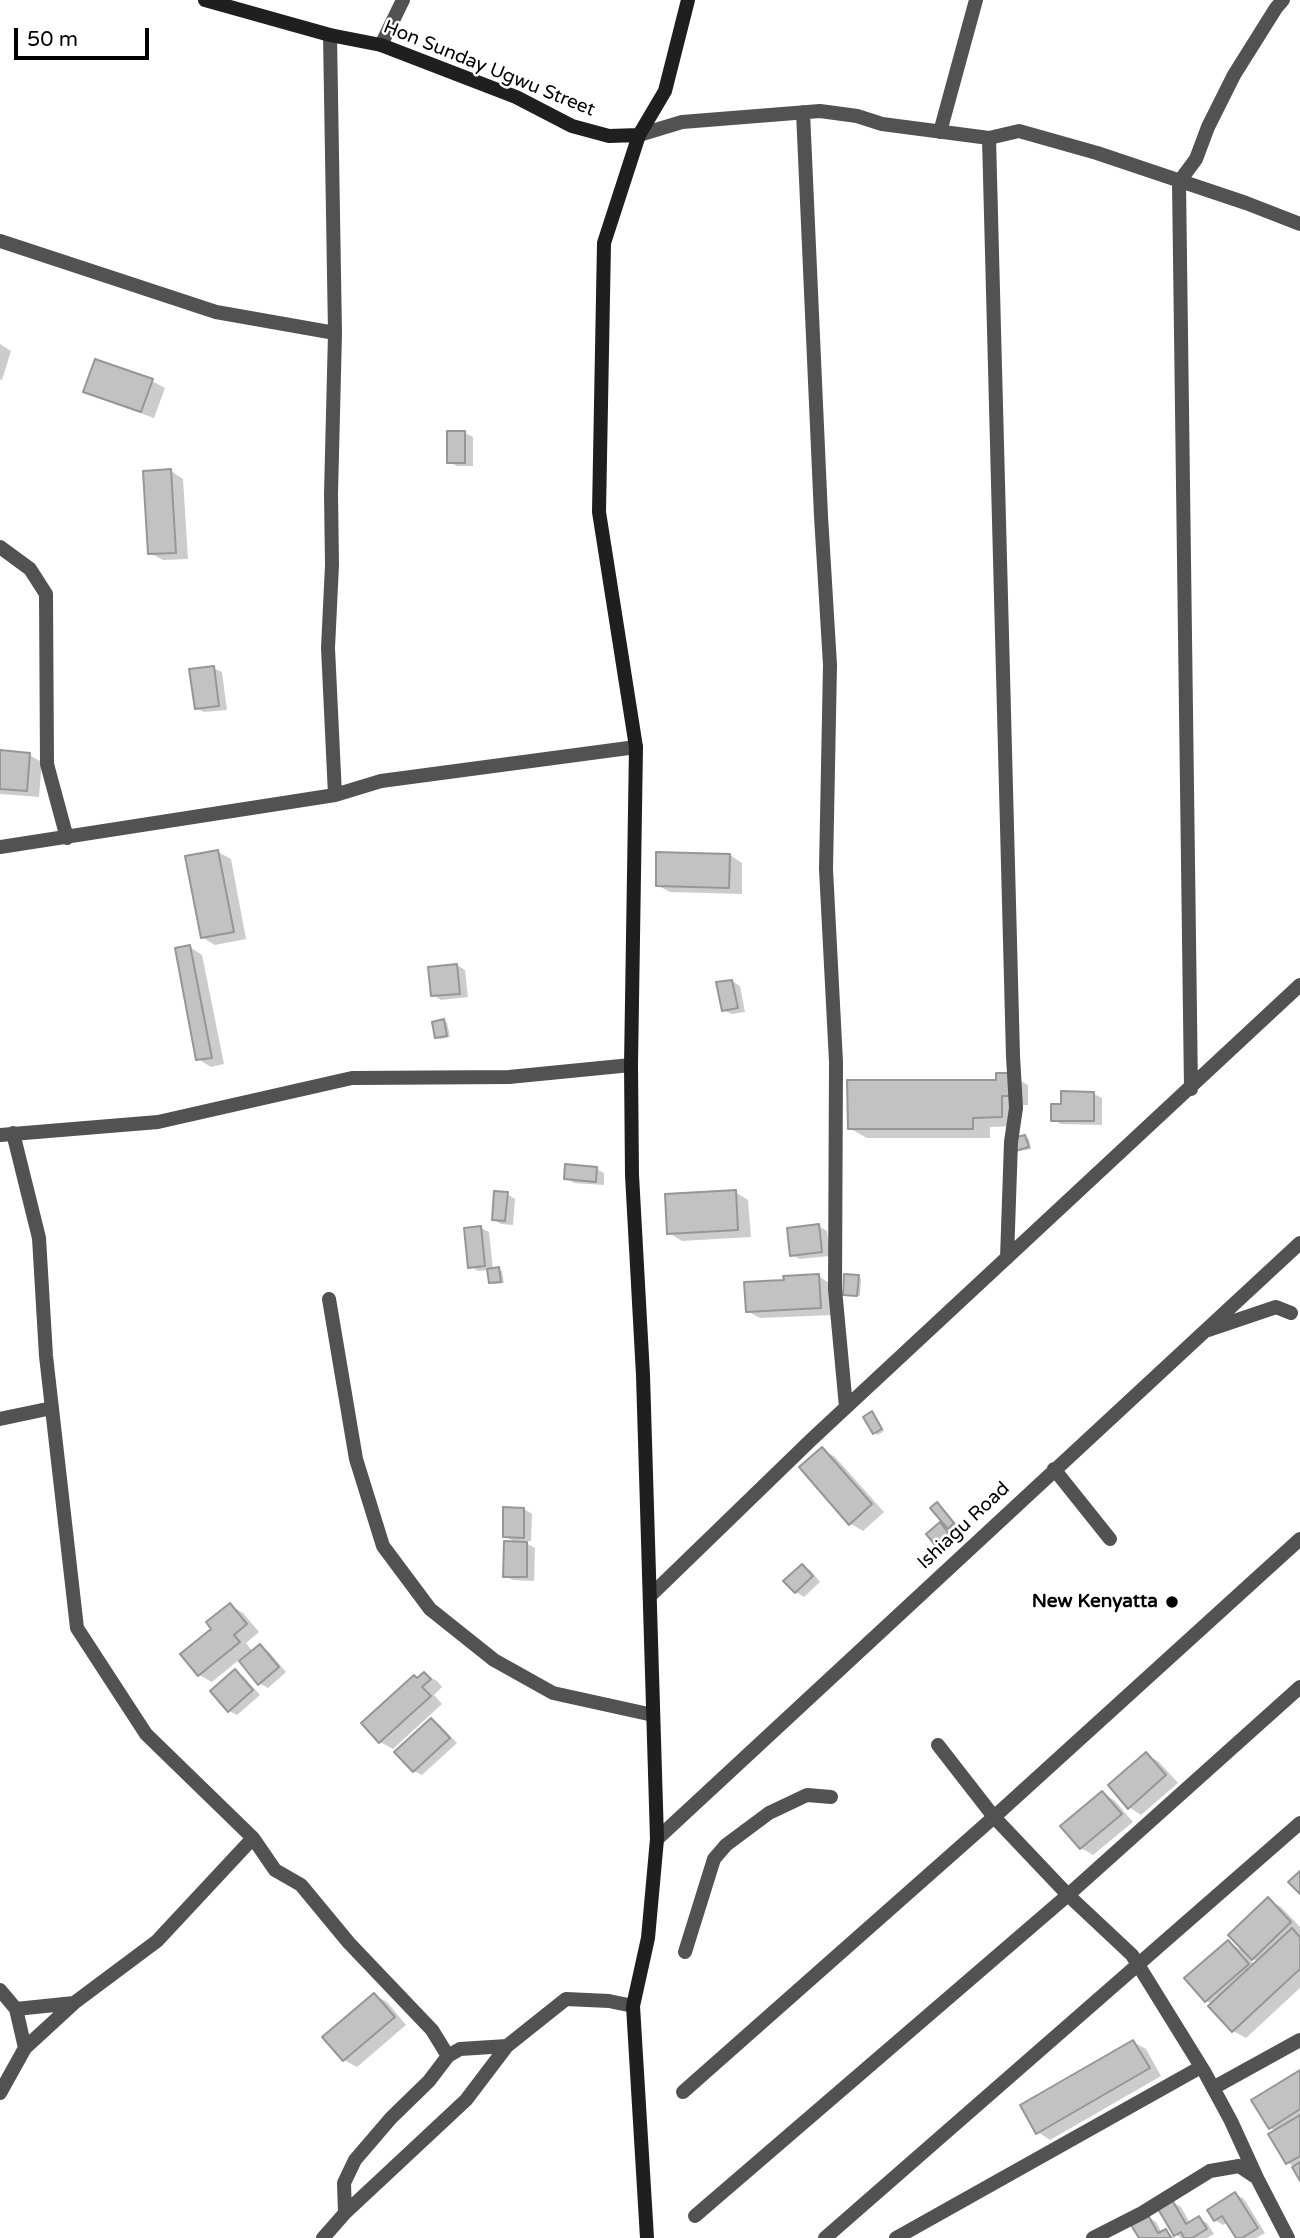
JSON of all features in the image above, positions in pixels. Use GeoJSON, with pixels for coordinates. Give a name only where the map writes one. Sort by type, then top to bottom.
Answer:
{"type":"FeatureCollection","features":[{"type":"Feature","properties":{"kind":"street"},"geometry":{"type":"LineString","coordinates":[[381,45],[403,0]]}},
{"type":"Feature","properties":{"kind":"street"},"geometry":{"type":"LineString","coordinates":[[647,2238],[634,2006],[648,1938],[657,1839],[643,1375],[632,1175],[636,747],[599,512],[604,243],[639,135],[665,91],[688,0]]}},
{"type":"Feature","properties":{"kind":"street"},"geometry":{"type":"LineString","coordinates":[[940,132],[976,0]]}},
{"type":"Feature","properties":{"kind":"street"},"geometry":{"type":"LineString","coordinates":[[1191,1088],[1179,182],[1196,159],[1208,127],[1234,75],[1283,0]]}},
{"type":"Feature","properties":{"kind":"street","name":"Hon Sunday Ugwu Street"},"geometry":{"type":"LineString","coordinates":[[211,1],[330,35],[381,45],[516,97],[572,126],[609,136],[639,135]]}},
{"type":"Feature","properties":{"kind":"street"},"geometry":{"type":"LineString","coordinates":[[330,35],[335,333],[332,565],[328,648],[335,795]]}},
{"type":"Feature","properties":{"kind":"street"},"geometry":{"type":"LineString","coordinates":[[639,135],[682,122],[820,111],[857,116],[882,124],[989,138],[1019,131],[1097,153],[1300,224]]}},
{"type":"Feature","properties":{"kind":"street"},"geometry":{"type":"LineString","coordinates":[[803,112],[830,665],[826,869],[836,1062],[835,1289],[846,1407]]}},
{"type":"Feature","properties":{"kind":"street"},"geometry":{"type":"LineString","coordinates":[[989,138],[1016,1108],[1011,1142],[1007,1258]]}},
{"type":"Feature","properties":{"kind":"street"},"geometry":{"type":"LineString","coordinates":[[0,241],[216,312],[335,333]]}},
{"type":"Feature","properties":{"kind":"street"},"geometry":{"type":"LineString","coordinates":[[0,547],[30,569],[46,594],[47,764],[67,838]]}},
{"type":"Feature","properties":{"kind":"street"},"geometry":{"type":"LineString","coordinates":[[0,847],[335,795],[381,781],[636,747]]}},
{"type":"Feature","properties":{"kind":"street"},"geometry":{"type":"LineString","coordinates":[[650,1596],[846,1407],[1300,985]]}},
{"type":"Feature","properties":{"kind":"street"},"geometry":{"type":"LineString","coordinates":[[449,2056],[432,2030],[349,1943],[301,1885],[275,1870],[253,1838],[146,1734],[77,1628],[46,1356],[39,1238],[7,1134],[158,1122],[352,1078],[509,1077],[631,1065]]}},
{"type":"Feature","properties":{"kind":"street","name":"Ishiagu Road"},"geometry":{"type":"LineString","coordinates":[[657,1839],[1300,1242]]}},
{"type":"Feature","properties":{"kind":"street"},"geometry":{"type":"LineString","coordinates":[[328,1299],[356,1459],[383,1546],[430,1609],[494,1660],[553,1693],[653,1715]]}},
{"type":"Feature","properties":{"kind":"street"},"geometry":{"type":"LineString","coordinates":[[1203,1331],[1276,1307],[1291,1313]]}},
{"type":"Feature","properties":{"kind":"street"},"geometry":{"type":"LineString","coordinates":[[0,1419],[52,1408]]}},
{"type":"Feature","properties":{"kind":"street"},"geometry":{"type":"LineString","coordinates":[[1054,1469],[1110,1539]]}},
{"type":"Feature","properties":{"kind":"street"},"geometry":{"type":"LineString","coordinates":[[682,2092],[994,1817],[1300,1539]]}},
{"type":"Feature","properties":{"kind":"street"},"geometry":{"type":"LineString","coordinates":[[695,2216],[1068,1895],[1300,1687]]}},
{"type":"Feature","properties":{"kind":"street"},"geometry":{"type":"LineString","coordinates":[[938,1745],[994,1817],[1068,1895],[1132,1955],[1213,2088],[1288,2238]]}},
{"type":"Feature","properties":{"kind":"street"},"geometry":{"type":"LineString","coordinates":[[685,1952],[714,1859],[726,1844],[769,1813],[807,1795],[831,1797]]}},
{"type":"Feature","properties":{"kind":"street"},"geometry":{"type":"LineString","coordinates":[[824,2238],[1300,1823]]}},
{"type":"Feature","properties":{"kind":"street"},"geometry":{"type":"LineString","coordinates":[[0,2093],[25,2048],[74,2003],[157,1941],[253,1838]]}},
{"type":"Feature","properties":{"kind":"street"},"geometry":{"type":"LineString","coordinates":[[0,1990],[16,2009],[25,2048]]}},
{"type":"Feature","properties":{"kind":"street"},"geometry":{"type":"LineString","coordinates":[[323,2238],[345,2213],[466,2100],[507,2046],[566,1999],[609,2001],[634,2006]]}},
{"type":"Feature","properties":{"kind":"street"},"geometry":{"type":"LineString","coordinates":[[16,2009],[74,2003]]}},
{"type":"Feature","properties":{"kind":"street"},"geometry":{"type":"LineString","coordinates":[[1213,2088],[1300,2040]]}},
{"type":"Feature","properties":{"kind":"street"},"geometry":{"type":"LineString","coordinates":[[345,2213],[344,2183],[355,2160],[449,2056],[460,2049],[507,2046]]}},
{"type":"Feature","properties":{"kind":"street"},"geometry":{"type":"LineString","coordinates":[[896,2238],[1201,2067]]}},
{"type":"Feature","properties":{"kind":"street"},"geometry":{"type":"LineString","coordinates":[[1093,2238],[1142,2213],[1210,2171],[1239,2166],[1257,2178]]}},
{"type":"Feature","properties":{"kind":"building"},"geometry":{"type":"Polygon","coordinates":[[[95,359],[153,379],[141,412],[83,392],[95,359]]]}},
{"type":"Feature","properties":{"kind":"building"},"geometry":{"type":"Polygon","coordinates":[[[447,431],[465,431],[465,463],[447,463],[447,431]]]}},
{"type":"Feature","properties":{"kind":"building"},"geometry":{"type":"Polygon","coordinates":[[[171,469],[176,553],[148,554],[143,471],[171,469]]]}},
{"type":"Feature","properties":{"kind":"building"},"geometry":{"type":"Polygon","coordinates":[[[214,666],[219,706],[195,709],[189,669],[214,666]]]}},
{"type":"Feature","properties":{"kind":"building"},"geometry":{"type":"Polygon","coordinates":[[[0,750],[30,753],[27,791],[0,789],[0,750]]]}},
{"type":"Feature","properties":{"kind":"building"},"geometry":{"type":"Polygon","coordinates":[[[218,850],[234,932],[201,938],[185,856],[218,850]]]}},
{"type":"Feature","properties":{"kind":"building"},"geometry":{"type":"Polygon","coordinates":[[[656,852],[730,854],[729,888],[656,886],[656,852]]]}},
{"type":"Feature","properties":{"kind":"building"},"geometry":{"type":"Polygon","coordinates":[[[190,945],[212,1058],[196,1060],[175,948],[190,945]]]}},
{"type":"Feature","properties":{"kind":"building"},"geometry":{"type":"Polygon","coordinates":[[[457,964],[460,994],[431,996],[428,967],[457,964]]]}},
{"type":"Feature","properties":{"kind":"building"},"geometry":{"type":"Polygon","coordinates":[[[732,980],[738,1008],[722,1011],[716,982],[732,980]]]}},
{"type":"Feature","properties":{"kind":"building"},"geometry":{"type":"Polygon","coordinates":[[[444,1019],[447,1036],[435,1038],[432,1022],[444,1019]]]}},
{"type":"Feature","properties":{"kind":"building"},"geometry":{"type":"Polygon","coordinates":[[[996,1073],[1011,1073],[1011,1096],[1002,1096],[1002,1117],[973,1118],[973,1129],[848,1129],[847,1080],[996,1080],[996,1073]]]}},
{"type":"Feature","properties":{"kind":"building"},"geometry":{"type":"Polygon","coordinates":[[[1061,1091],[1094,1092],[1094,1121],[1051,1121],[1051,1104],[1061,1104],[1061,1091]]]}},
{"type":"Feature","properties":{"kind":"building"},"geometry":{"type":"Polygon","coordinates":[[[1025,1135],[1029,1147],[1015,1151],[1012,1138],[1025,1135]]]}},
{"type":"Feature","properties":{"kind":"building"},"geometry":{"type":"Polygon","coordinates":[[[565,1164],[597,1167],[596,1182],[564,1179],[565,1164]]]}},
{"type":"Feature","properties":{"kind":"building"},"geometry":{"type":"Polygon","coordinates":[[[736,1190],[738,1230],[667,1234],[665,1194],[736,1190]]]}},
{"type":"Feature","properties":{"kind":"building"},"geometry":{"type":"Polygon","coordinates":[[[494,1191],[508,1192],[505,1221],[492,1220],[494,1191]]]}},
{"type":"Feature","properties":{"kind":"building"},"geometry":{"type":"Polygon","coordinates":[[[819,1224],[822,1252],[790,1256],[787,1228],[819,1224]]]}},
{"type":"Feature","properties":{"kind":"building"},"geometry":{"type":"Polygon","coordinates":[[[481,1226],[485,1266],[468,1268],[464,1228],[481,1226]]]}},
{"type":"Feature","properties":{"kind":"building"},"geometry":{"type":"Polygon","coordinates":[[[499,1267],[501,1282],[489,1283],[487,1269],[499,1267]]]}},
{"type":"Feature","properties":{"kind":"building"},"geometry":{"type":"Polygon","coordinates":[[[819,1274],[821,1308],[746,1312],[744,1282],[784,1280],[783,1276],[819,1274]]]}},
{"type":"Feature","properties":{"kind":"building"},"geometry":{"type":"Polygon","coordinates":[[[844,1274],[859,1275],[857,1296],[843,1295],[844,1274]]]}},
{"type":"Feature","properties":{"kind":"building"},"geometry":{"type":"Polygon","coordinates":[[[872,1411],[882,1429],[873,1434],[863,1417],[872,1411]]]}},
{"type":"Feature","properties":{"kind":"building"},"geometry":{"type":"Polygon","coordinates":[[[822,1447],[872,1504],[849,1525],[799,1467],[822,1447]]]}},
{"type":"Feature","properties":{"kind":"building"},"geometry":{"type":"Polygon","coordinates":[[[937,1502],[954,1523],[948,1529],[930,1508],[937,1502]]]}},
{"type":"Feature","properties":{"kind":"building"},"geometry":{"type":"Polygon","coordinates":[[[503,1507],[524,1508],[524,1538],[503,1537],[503,1507]]]}},
{"type":"Feature","properties":{"kind":"building"},"geometry":{"type":"Polygon","coordinates":[[[940,1522],[949,1534],[935,1545],[926,1534],[940,1522]]]}},
{"type":"Feature","properties":{"kind":"building"},"geometry":{"type":"Polygon","coordinates":[[[504,1541],[527,1542],[527,1577],[503,1577],[504,1541]]]}},
{"type":"Feature","properties":{"kind":"building"},"geometry":{"type":"Polygon","coordinates":[[[802,1564],[813,1576],[795,1593],[783,1581],[802,1564]]]}},
{"type":"Feature","properties":{"kind":"building"},"geometry":{"type":"Polygon","coordinates":[[[230,1603],[247,1624],[234,1635],[240,1642],[198,1676],[180,1654],[211,1629],[206,1622],[230,1603]]]}},
{"type":"Feature","properties":{"kind":"building"},"geometry":{"type":"Polygon","coordinates":[[[260,1644],[279,1667],[258,1685],[239,1661],[260,1644]]]}},
{"type":"Feature","properties":{"kind":"building"},"geometry":{"type":"Polygon","coordinates":[[[235,1669],[253,1690],[228,1712],[210,1691],[235,1669]]]}},
{"type":"Feature","properties":{"kind":"building"},"geometry":{"type":"Polygon","coordinates":[[[424,1672],[431,1679],[422,1687],[431,1696],[379,1743],[361,1723],[414,1675],[417,1678],[424,1672]]]}},
{"type":"Feature","properties":{"kind":"building"},"geometry":{"type":"Polygon","coordinates":[[[431,1718],[450,1738],[413,1772],[394,1752],[431,1718]]]}},
{"type":"Feature","properties":{"kind":"building"},"geometry":{"type":"Polygon","coordinates":[[[1146,1752],[1166,1775],[1128,1809],[1108,1785],[1146,1752]]]}},
{"type":"Feature","properties":{"kind":"building"},"geometry":{"type":"Polygon","coordinates":[[[1102,1791],[1122,1814],[1080,1849],[1060,1826],[1102,1791]]]}},
{"type":"Feature","properties":{"kind":"building"},"geometry":{"type":"Polygon","coordinates":[[[1300,1871],[1300,1894],[1288,1882],[1300,1871]]]}},
{"type":"Feature","properties":{"kind":"building"},"geometry":{"type":"Polygon","coordinates":[[[1268,1897],[1291,1922],[1252,1960],[1228,1935],[1268,1897]]]}},
{"type":"Feature","properties":{"kind":"building"},"geometry":{"type":"Polygon","coordinates":[[[1292,1928],[1300,1937],[1300,1969],[1232,2032],[1208,2006],[1292,1928]]]}},
{"type":"Feature","properties":{"kind":"building"},"geometry":{"type":"Polygon","coordinates":[[[1228,1940],[1249,1964],[1205,2002],[1184,1978],[1228,1940]]]}},
{"type":"Feature","properties":{"kind":"building"},"geometry":{"type":"Polygon","coordinates":[[[374,1993],[395,2017],[343,2061],[322,2037],[374,1993]]]}},
{"type":"Feature","properties":{"kind":"building"},"geometry":{"type":"Polygon","coordinates":[[[1133,2040],[1150,2068],[1036,2134],[1020,2105],[1133,2040]]]}},
{"type":"Feature","properties":{"kind":"building"},"geometry":{"type":"Polygon","coordinates":[[[1300,2070],[1300,2109],[1269,2129],[1251,2100],[1300,2070]]]}},
{"type":"Feature","properties":{"kind":"building"},"geometry":{"type":"Polygon","coordinates":[[[1300,2115],[1300,2156],[1286,2164],[1268,2134],[1300,2115]]]}},
{"type":"Feature","properties":{"kind":"building"},"geometry":{"type":"Polygon","coordinates":[[[1300,2162],[1300,2181],[1292,2167],[1300,2162]]]}},
{"type":"Feature","properties":{"kind":"building"},"geometry":{"type":"Polygon","coordinates":[[[1235,2192],[1258,2228],[1242,2238],[1236,2238],[1222,2216],[1214,2221],[1207,2210],[1235,2192]]]}},
{"type":"Feature","properties":{"kind":"building"},"geometry":{"type":"Polygon","coordinates":[[[1172,2200],[1186,2224],[1199,2216],[1207,2229],[1192,2238],[1184,2238],[1181,2232],[1174,2236],[1158,2209],[1172,2200]]]}},
{"type":"Feature","properties":{"kind":"building"},"geometry":{"type":"Polygon","coordinates":[[[1148,2215],[1158,2233],[1166,2229],[1171,2238],[1139,2238],[1131,2225],[1148,2215]]]}},
{"type":"Feature","properties":{"kind":"place","name":"New Kenyatta"},"geometry":{"type":"Point","coordinates":[1172,1602]}}]}
